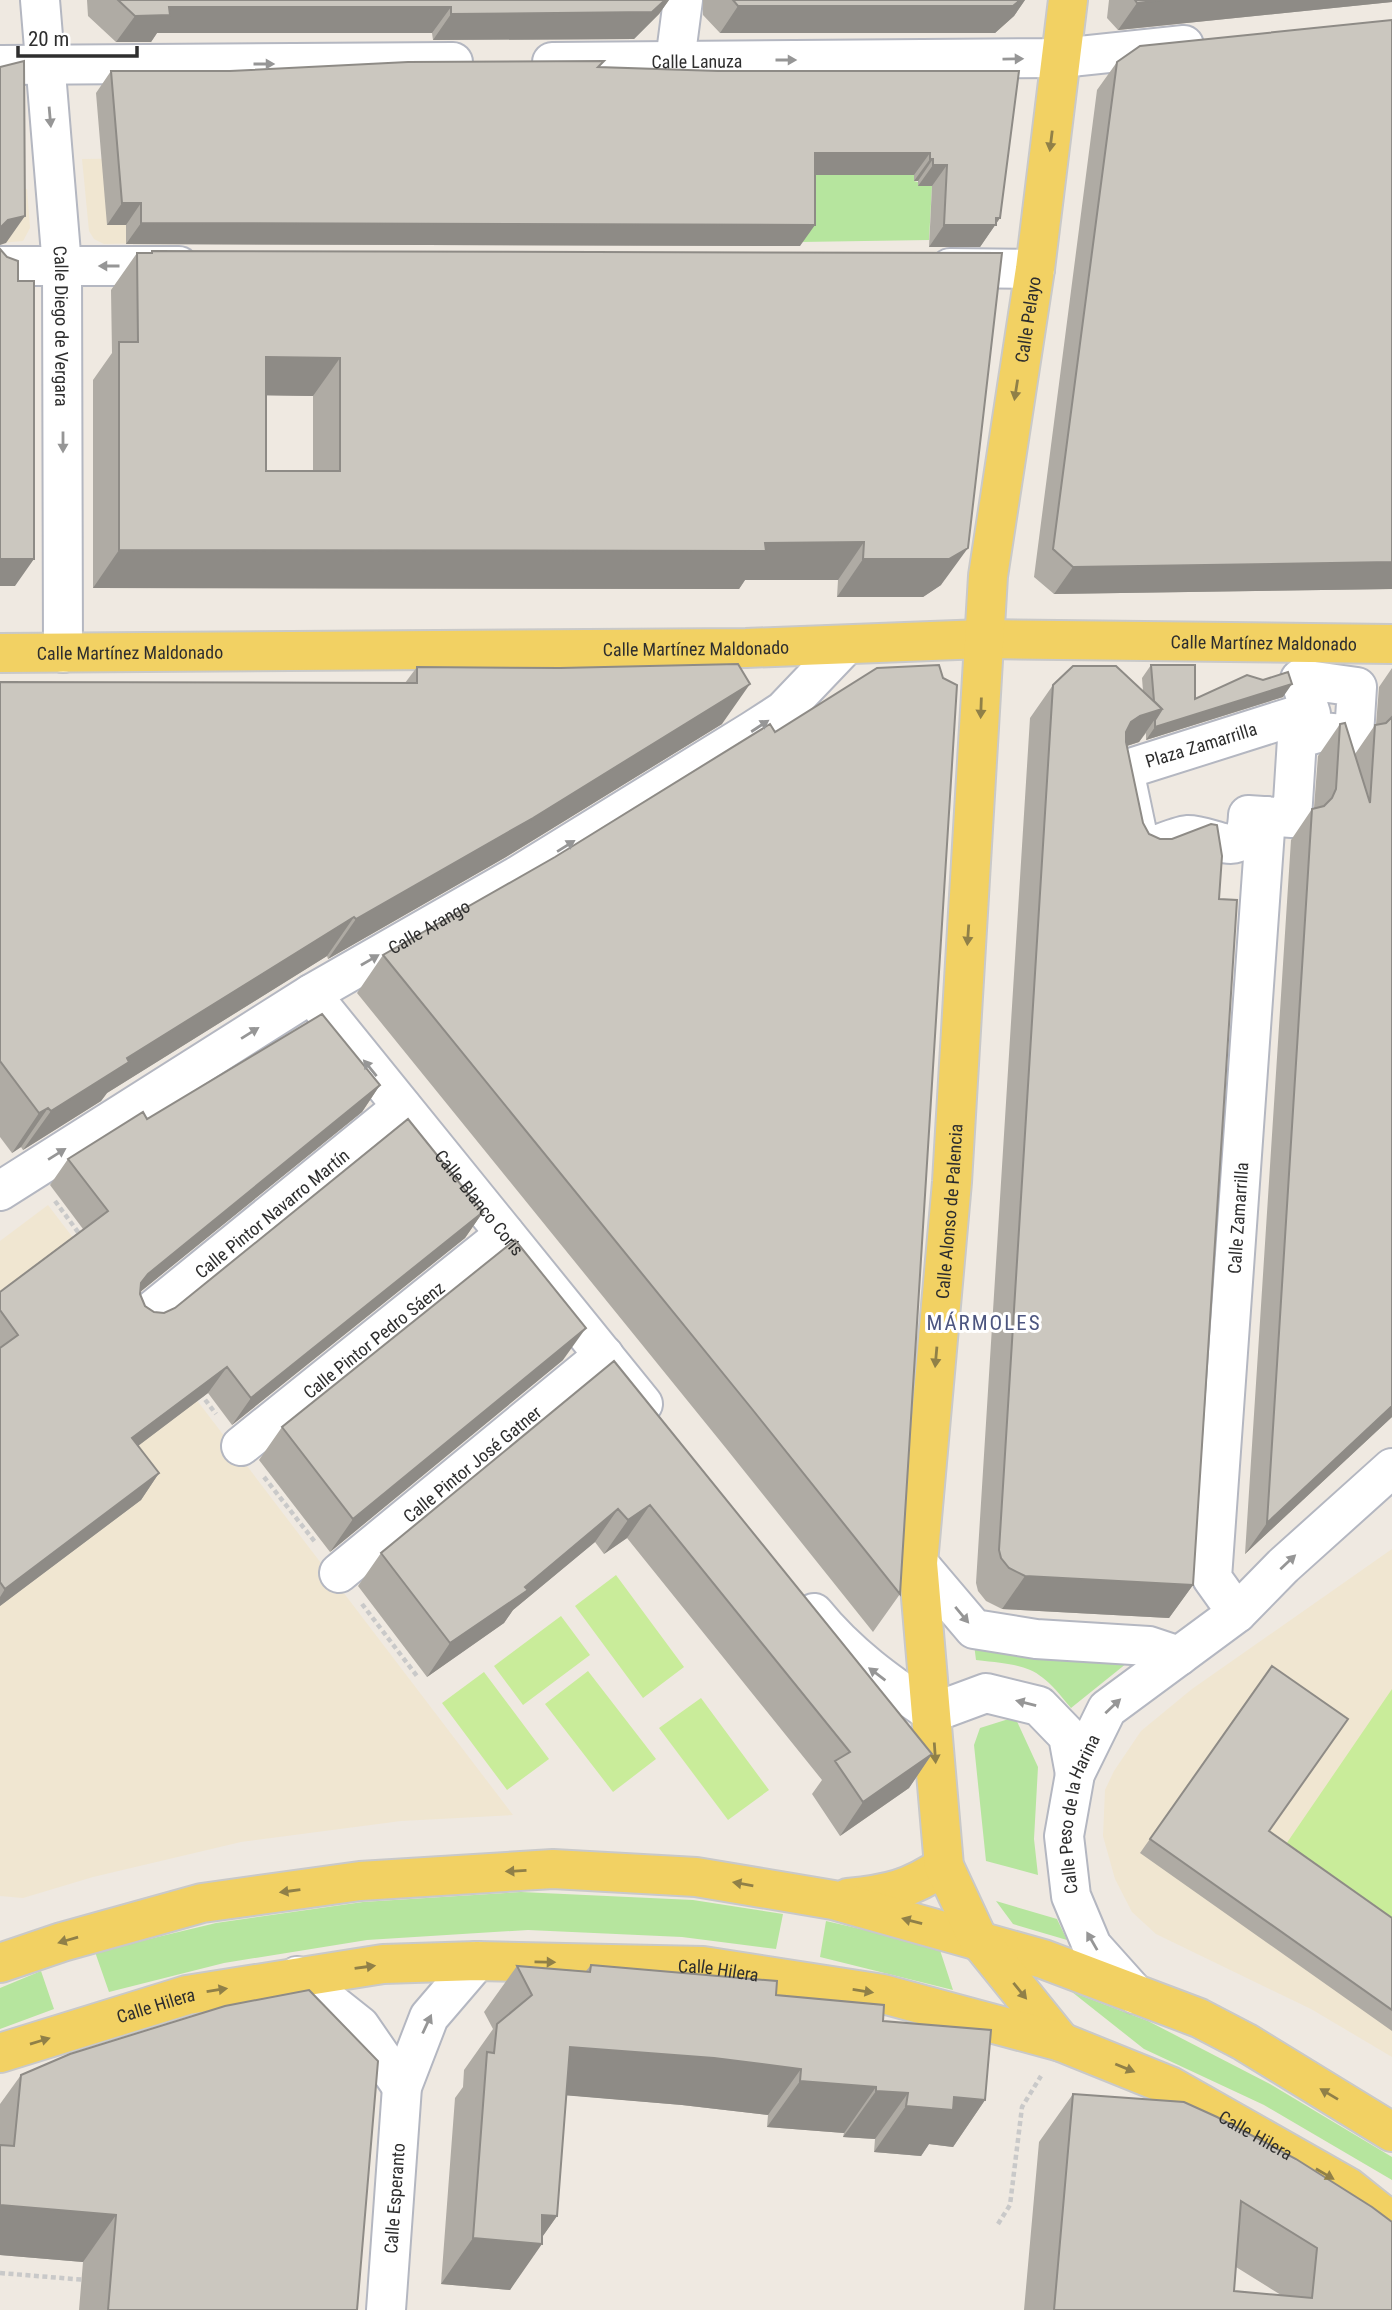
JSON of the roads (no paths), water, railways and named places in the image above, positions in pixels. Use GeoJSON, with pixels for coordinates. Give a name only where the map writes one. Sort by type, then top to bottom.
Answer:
{"type":"FeatureCollection","features":[{"type":"Feature","properties":{"kind":"main road","name":"Calle Pelayo"},"geometry":{"type":"LineString","coordinates":[[983,639],[988,576],[1035,269],[1068,0]]}},
{"type":"Feature","properties":{"kind":"main road","name":"Calle Martínez Maldonado"},"geometry":{"type":"LineString","coordinates":[[0,653],[846,645],[983,639],[1392,644]]}},
{"type":"Feature","properties":{"kind":"main road","name":"Calle Alonso de Palencia"},"geometry":{"type":"LineString","coordinates":[[983,639],[982,710],[952,1182],[918,1563],[944,1866],[978,1939],[1061,2042]]}},
{"type":"Feature","properties":{"kind":"main road"},"geometry":{"type":"LineString","coordinates":[[833,1899],[881,1895],[918,1884],[944,1866]]}},
{"type":"Feature","properties":{"kind":"main road"},"geometry":{"type":"LineString","coordinates":[[0,1963],[62,1942],[202,1903],[360,1881],[553,1869],[696,1877],[833,1899],[1043,1959],[1199,2018],[1245,2042],[1392,2132]]}},
{"type":"Feature","properties":{"kind":"main road","name":"Calle Hilera"},"geometry":{"type":"LineString","coordinates":[[0,2053],[187,1995],[383,1964],[477,1961],[703,1966],[883,1994],[1061,2042],[1170,2085],[1348,2188],[1392,2222]]}},
{"type":"Feature","properties":{"kind":"street","name":"Calle Diego de Vergara"},"geometry":{"type":"LineString","coordinates":[[40,0],[62,266],[63,653]]}},
{"type":"Feature","properties":{"kind":"street"},"geometry":{"type":"LineString","coordinates":[[675,61],[683,0]]}},
{"type":"Feature","properties":{"kind":"street","name":"Calle Lanuza"},"geometry":{"type":"LineString","coordinates":[[523,62],[1061,58],[1217,42]]}},
{"type":"Feature","properties":{"kind":"street"},"geometry":{"type":"LineString","coordinates":[[0,65],[481,62]]}},
{"type":"Feature","properties":{"kind":"street"},"geometry":{"type":"LineString","coordinates":[[0,266],[216,266]]}},
{"type":"Feature","properties":{"kind":"street"},"geometry":{"type":"LineString","coordinates":[[914,268],[1035,269]]}},
{"type":"Feature","properties":{"kind":"street","name":"Calle Arango"},"geometry":{"type":"LineString","coordinates":[[0,1191],[310,994],[517,876],[763,725],[783,711],[846,645]]}},
{"type":"Feature","properties":{"kind":"street","name":"Plaza Zamarrilla"},"geometry":{"type":"LineString","coordinates":[[1300,679],[1357,687],[1354,735],[1321,732],[1297,739],[1292,818],[1266,816],[1248,815],[1247,833],[1242,840],[1235,843],[1216,842],[1187,835],[1141,851],[1124,769],[1304,713],[1311,714],[1300,679]]}},
{"type":"Feature","properties":{"kind":"street","name":"Calle Zamarrilla"},"geometry":{"type":"LineString","coordinates":[[1237,1613],[1212,1578],[1266,816]]}},
{"type":"Feature","properties":{"kind":"street","name":"Calle Blanco Coris"},"geometry":{"type":"LineString","coordinates":[[310,994],[664,1429]]}},
{"type":"Feature","properties":{"kind":"street","name":"Calle Pintor Navarro Martín"},"geometry":{"type":"LineString","coordinates":[[143,1318],[402,1107]]}},
{"type":"Feature","properties":{"kind":"street","name":"Calle Pintor Pedro Sáenz"},"geometry":{"type":"LineString","coordinates":[[241,1446],[505,1234]]}},
{"type":"Feature","properties":{"kind":"street","name":"Calle Pintor José Gatner"},"geometry":{"type":"LineString","coordinates":[[339,1573],[604,1355]]}},
{"type":"Feature","properties":{"kind":"street","name":"Calle Peso de la Harina"},"geometry":{"type":"LineString","coordinates":[[1135,1994],[1092,1945],[1071,1896],[1063,1836],[1075,1774],[1107,1709],[1237,1613],[1283,1566],[1392,1468]]}},
{"type":"Feature","properties":{"kind":"street"},"geometry":{"type":"LineString","coordinates":[[918,1563],[974,1629],[1035,1639],[1149,1646],[1180,1656]]}},
{"type":"Feature","properties":{"kind":"street"},"geometry":{"type":"LineString","coordinates":[[793,1587],[835,1640],[876,1674],[932,1713],[986,1693],[1039,1706],[1068,1737],[1075,1774]]}},
{"type":"Feature","properties":{"kind":"street","name":"Calle Esperanto"},"geometry":{"type":"LineString","coordinates":[[386,2310],[402,2087],[429,2017],[477,1961]]}},
{"type":"Feature","properties":{"kind":"street"},"geometry":{"type":"LineString","coordinates":[[297,1976],[360,2026],[402,2087]]}},
{"type":"Feature","properties":{"kind":"district","name":"MÁRMOLES"},"geometry":{"type":"Point","coordinates":[984,1323]}}]}
